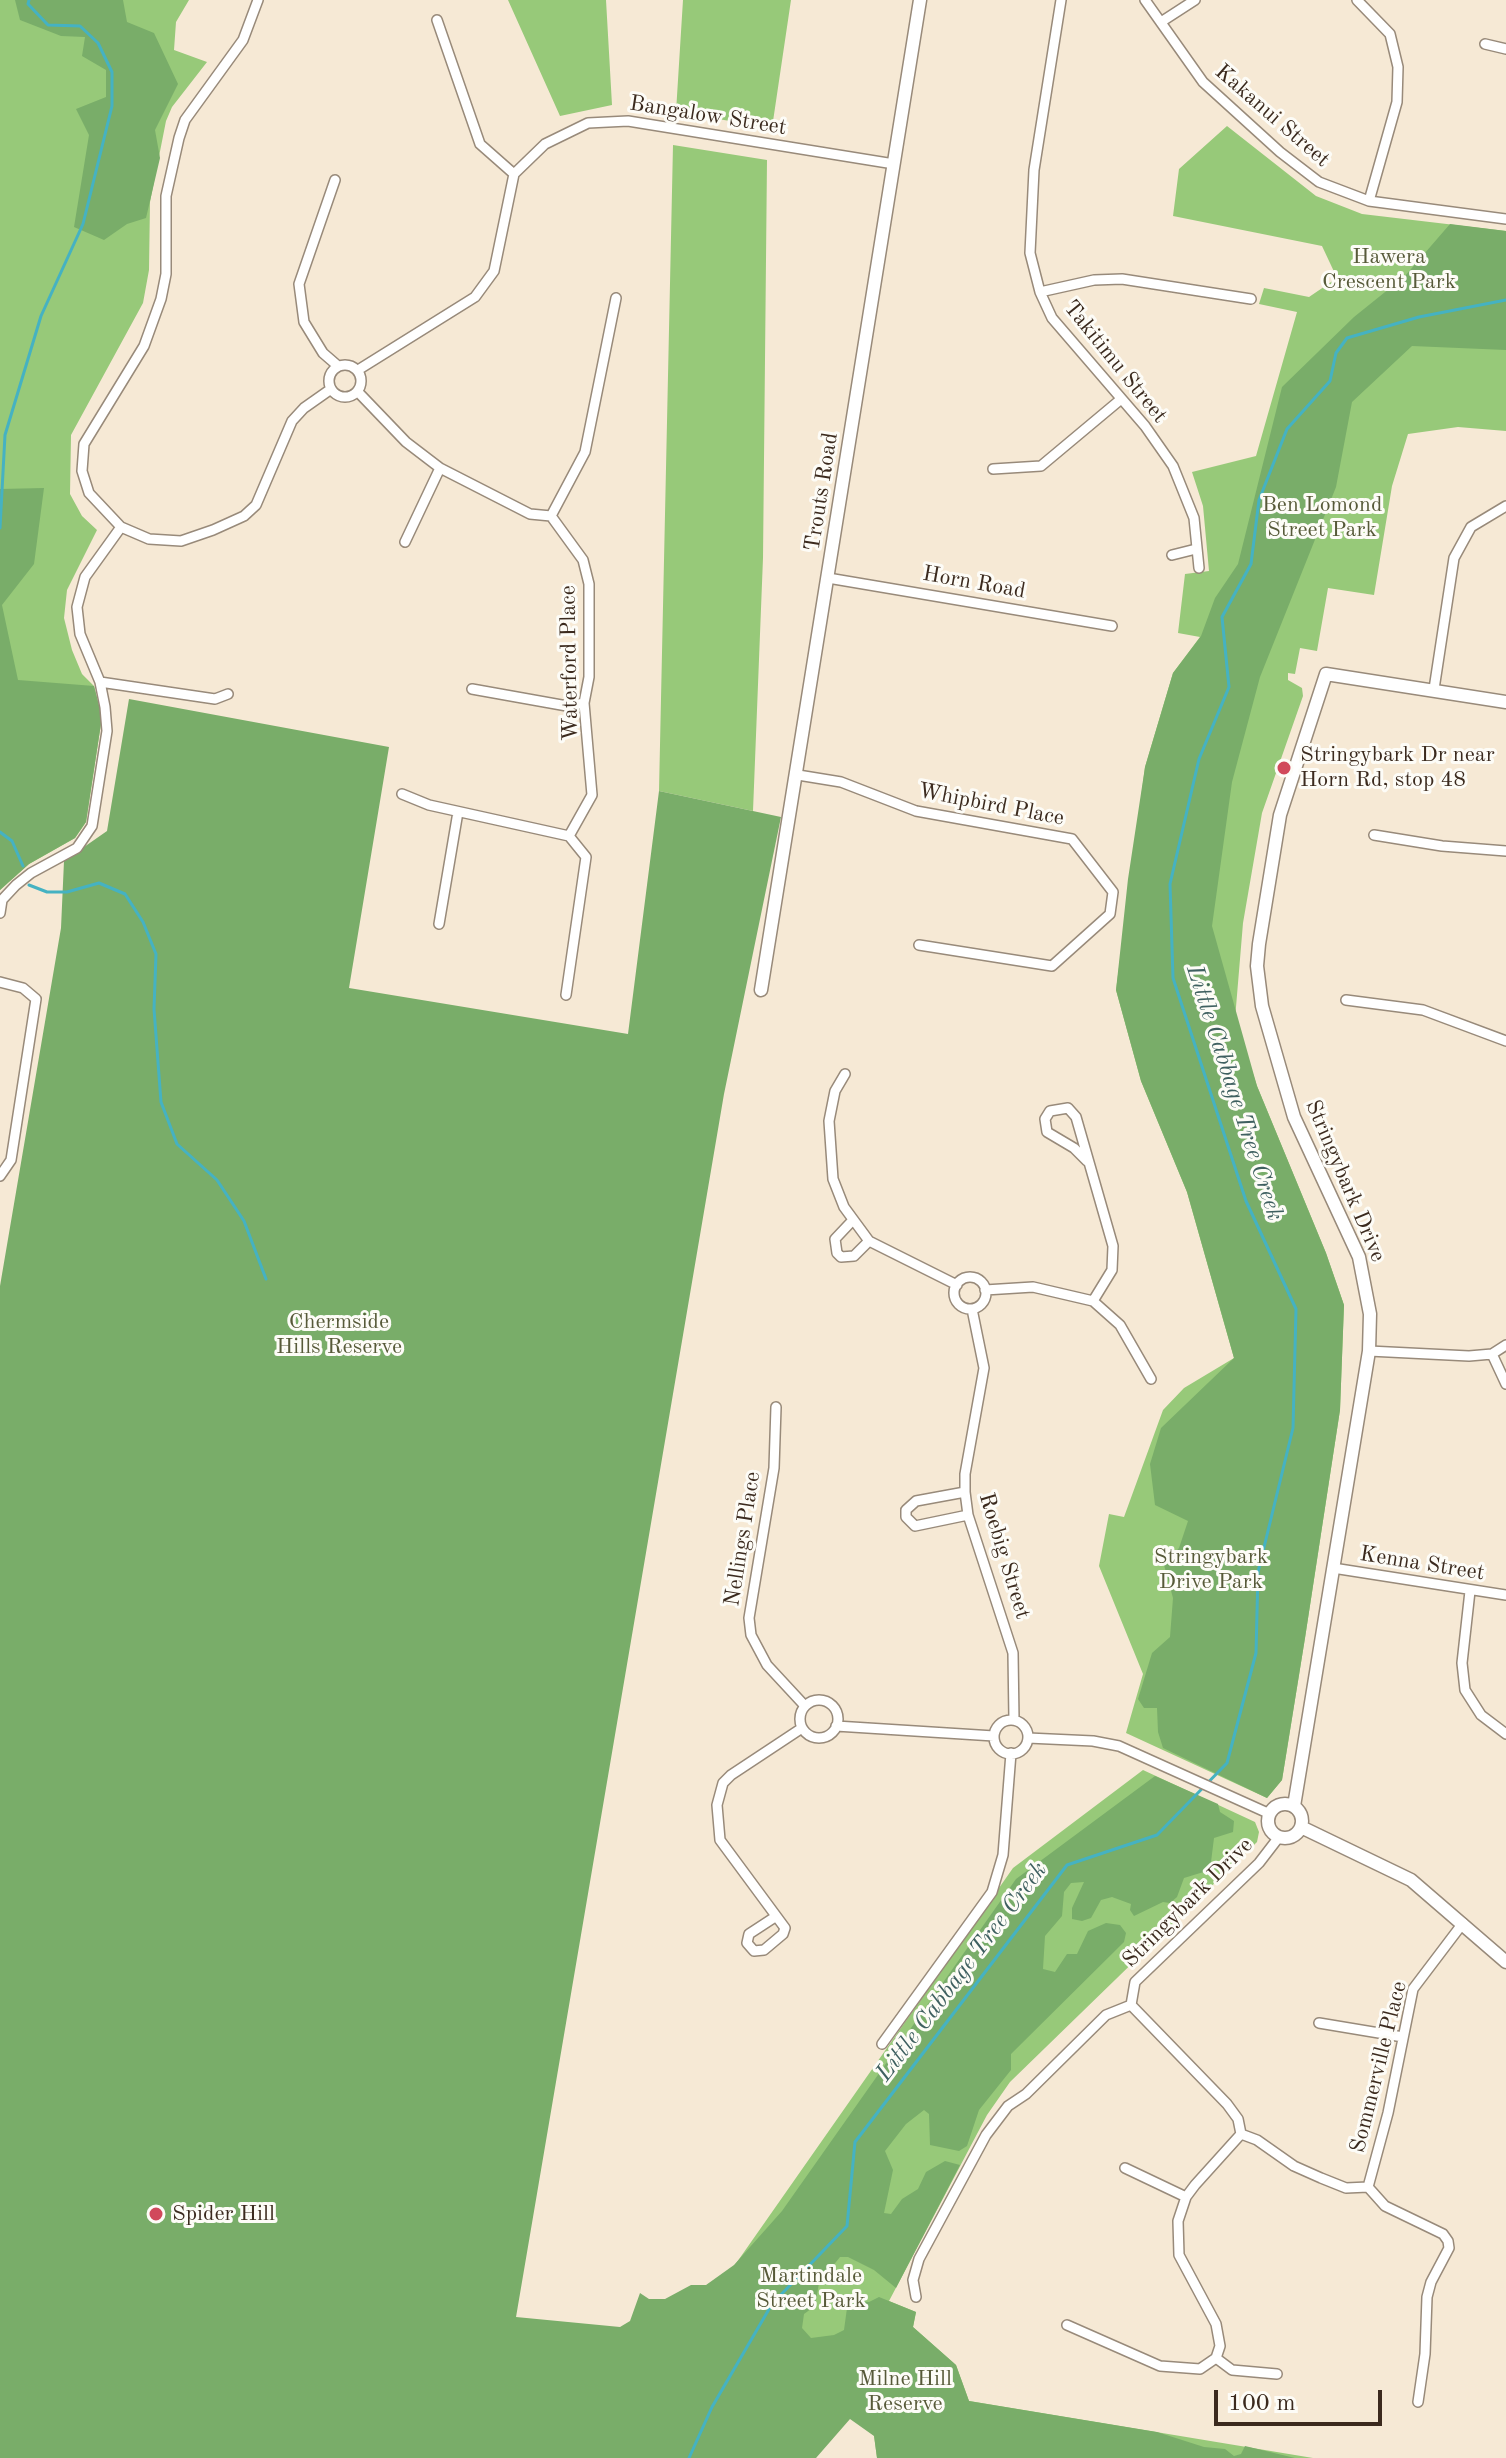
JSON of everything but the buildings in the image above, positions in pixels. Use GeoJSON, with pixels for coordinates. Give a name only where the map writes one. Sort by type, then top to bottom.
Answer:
{"type":"FeatureCollection","features":[{"type":"Feature","properties":{"kind":"street"},"geometry":{"type":"LineString","coordinates":[[258,0],[243,40],[182,129],[168,178],[166,274],[161,299],[144,346],[91,429],[82,452],[82,471],[89,493],[121,527],[149,539],[173,542],[244,516],[263,492],[292,421],[304,408],[331,389]]}},
{"type":"Feature","properties":{"kind":"street","name":"Trouts Road"},"geometry":{"type":"LineString","coordinates":[[761,990],[798,775],[920,0]]}},
{"type":"Feature","properties":{"kind":"street","name":"Takitimu Street"},"geometry":{"type":"LineString","coordinates":[[1061,0],[1031,198],[1030,253],[1040,292],[1052,318],[1160,445],[1173,466],[1194,518],[1199,568]]}},
{"type":"Feature","properties":{"kind":"street","name":"Kakanui Street"},"geometry":{"type":"LineString","coordinates":[[1145,0],[1203,82],[1280,152],[1319,182],[1369,201],[1506,219]]}},
{"type":"Feature","properties":{"kind":"street"},"geometry":{"type":"LineString","coordinates":[[1161,22],[1195,0]]}},
{"type":"Feature","properties":{"kind":"street"},"geometry":{"type":"LineString","coordinates":[[1357,0],[1390,34],[1398,67],[1397,102],[1369,201]]}},
{"type":"Feature","properties":{"kind":"street"},"geometry":{"type":"LineString","coordinates":[[358,370],[475,297],[494,271],[514,174],[485,152],[480,144],[437,20]]}},
{"type":"Feature","properties":{"kind":"street"},"geometry":{"type":"LineString","coordinates":[[1485,44],[1506,49]]}},
{"type":"Feature","properties":{"kind":"street","name":"Bangalow Street"},"geometry":{"type":"LineString","coordinates":[[514,174],[545,144],[588,123],[605,120],[628,121],[894,164]]}},
{"type":"Feature","properties":{"kind":"street"},"geometry":{"type":"LineString","coordinates":[[335,180],[299,284],[304,322],[323,353],[338,366]]}},
{"type":"Feature","properties":{"kind":"street"},"geometry":{"type":"LineString","coordinates":[[1040,292],[1094,280],[1122,279],[1251,299]]}},
{"type":"Feature","properties":{"kind":"street"},"geometry":{"type":"LineString","coordinates":[[358,392],[406,442],[440,468],[530,514],[551,516],[585,452],[616,298]]}},
{"type":"Feature","properties":{"kind":"street"},"geometry":{"type":"LineString","coordinates":[[348,364],[358,370],[362,378],[358,392],[344,397],[331,389],[329,379],[338,366],[348,364]]}},
{"type":"Feature","properties":{"kind":"street"},"geometry":{"type":"LineString","coordinates":[[993,469],[1041,466],[1120,400]]}},
{"type":"Feature","properties":{"kind":"street"},"geometry":{"type":"LineString","coordinates":[[405,542],[440,468]]}},
{"type":"Feature","properties":{"kind":"street"},"geometry":{"type":"LineString","coordinates":[[1506,506],[1471,527],[1458,549],[1448,588],[1434,689],[1506,702]]}},
{"type":"Feature","properties":{"kind":"street","name":"Waterford Place"},"geometry":{"type":"LineString","coordinates":[[551,516],[583,560],[589,584],[589,677],[584,703],[592,795],[569,836]]}},
{"type":"Feature","properties":{"kind":"street"},"geometry":{"type":"LineString","coordinates":[[0,913],[2,900],[16,885],[31,873],[77,848],[90,834],[107,731],[100,682],[80,634],[77,607],[85,577],[121,527]]}},
{"type":"Feature","properties":{"kind":"street"},"geometry":{"type":"LineString","coordinates":[[1172,555],[1196,549]]}},
{"type":"Feature","properties":{"kind":"street","name":"Horn Road"},"geometry":{"type":"LineString","coordinates":[[828,578],[1112,626]]}},
{"type":"Feature","properties":{"kind":"street","name":"Stringybark Drive"},"geometry":{"type":"LineString","coordinates":[[1270,1814],[1268,1825],[1279,1837],[1290,1838],[1301,1827],[1302,1818],[1294,1806],[1369,1351],[1370,1314],[1359,1257],[1294,1117],[1262,1006],[1257,966],[1280,815],[1326,674],[1434,689]]}},
{"type":"Feature","properties":{"kind":"street"},"geometry":{"type":"LineString","coordinates":[[100,682],[215,699],[228,694]]}},
{"type":"Feature","properties":{"kind":"street"},"geometry":{"type":"LineString","coordinates":[[472,689],[567,706],[584,703]]}},
{"type":"Feature","properties":{"kind":"street","name":"Whipbird Place"},"geometry":{"type":"LineString","coordinates":[[798,775],[841,782],[916,811],[1072,839],[1113,892],[1110,914],[1052,966],[919,945]]}},
{"type":"Feature","properties":{"kind":"street"},"geometry":{"type":"LineString","coordinates":[[402,794],[458,812],[569,836],[586,857],[566,995]]}},
{"type":"Feature","properties":{"kind":"street"},"geometry":{"type":"LineString","coordinates":[[439,924],[458,812]]}},
{"type":"Feature","properties":{"kind":"street"},"geometry":{"type":"LineString","coordinates":[[1374,835],[1442,846],[1506,851]]}},
{"type":"Feature","properties":{"kind":"street"},"geometry":{"type":"LineString","coordinates":[[0,982],[23,988],[36,999],[11,1160],[0,1176]]}},
{"type":"Feature","properties":{"kind":"street"},"geometry":{"type":"LineString","coordinates":[[1346,1000],[1423,1010],[1506,1041]]}},
{"type":"Feature","properties":{"kind":"street"},"geometry":{"type":"LineString","coordinates":[[845,1074],[831,1104],[829,1140],[837,1191],[852,1221],[869,1241],[957,1285],[965,1278],[975,1279],[985,1290]]}},
{"type":"Feature","properties":{"kind":"street"},"geometry":{"type":"LineString","coordinates":[[1087,1161],[1074,1148],[1047,1132],[1045,1119],[1050,1111],[1061,1107],[1073,1112],[1115,1256],[1112,1270],[1093,1301]]}},
{"type":"Feature","properties":{"kind":"street"},"geometry":{"type":"LineString","coordinates":[[852,1221],[835,1239],[837,1253],[841,1257],[854,1256],[869,1241]]}},
{"type":"Feature","properties":{"kind":"street","name":"Roebig Street"},"geometry":{"type":"LineString","coordinates":[[957,1285],[956,1301],[972,1309],[984,1368],[965,1474],[968,1515],[1010,1639],[1015,1665],[1014,1720]]}},
{"type":"Feature","properties":{"kind":"street"},"geometry":{"type":"LineString","coordinates":[[985,1290],[1033,1287],[1093,1301],[1120,1325],[1151,1379]]}},
{"type":"Feature","properties":{"kind":"street"},"geometry":{"type":"LineString","coordinates":[[972,1309],[981,1304],[985,1290]]}},
{"type":"Feature","properties":{"kind":"street"},"geometry":{"type":"LineString","coordinates":[[1369,1351],[1453,1356],[1492,1354],[1506,1345]]}},
{"type":"Feature","properties":{"kind":"street"},"geometry":{"type":"LineString","coordinates":[[1492,1354],[1506,1384]]}},
{"type":"Feature","properties":{"kind":"street","name":"Nellings Place"},"geometry":{"type":"LineString","coordinates":[[776,1407],[774,1468],[749,1618],[751,1635],[767,1665],[805,1706]]}},
{"type":"Feature","properties":{"kind":"street"},"geometry":{"type":"LineString","coordinates":[[965,1492],[916,1501],[906,1510],[906,1517],[915,1526],[968,1515]]}},
{"type":"Feature","properties":{"kind":"street","name":"Kenna Street"},"geometry":{"type":"LineString","coordinates":[[1333,1568],[1506,1595]]}},
{"type":"Feature","properties":{"kind":"street"},"geometry":{"type":"LineString","coordinates":[[1470,1591],[1462,1663],[1465,1690],[1481,1715],[1506,1734]]}},
{"type":"Feature","properties":{"kind":"street"},"geometry":{"type":"LineString","coordinates":[[836,1726],[837,1715],[831,1705],[815,1700],[805,1706],[800,1716],[802,1728],[810,1736],[822,1737],[836,1726],[994,1736]]}},
{"type":"Feature","properties":{"kind":"street"},"geometry":{"type":"LineString","coordinates":[[1014,1720],[1025,1728],[1028,1738],[1024,1747],[1011,1753],[999,1748],[994,1736],[998,1725],[1014,1720]]}},
{"type":"Feature","properties":{"kind":"street"},"geometry":{"type":"LineString","coordinates":[[775,1917],[769,1902],[720,1840],[717,1805],[723,1783],[731,1775],[802,1728]]}},
{"type":"Feature","properties":{"kind":"street"},"geometry":{"type":"LineString","coordinates":[[1028,1738],[1093,1741],[1119,1746],[1270,1814],[1278,1806],[1294,1806]]}},
{"type":"Feature","properties":{"kind":"street"},"geometry":{"type":"LineString","coordinates":[[882,2044],[992,1892],[1003,1855],[1011,1753]]}},
{"type":"Feature","properties":{"kind":"street"},"geometry":{"type":"LineString","coordinates":[[1301,1827],[1390,1867],[1463,1923],[1506,1962]]}},
{"type":"Feature","properties":{"kind":"street","name":"Stringybark Drive"},"geometry":{"type":"LineString","coordinates":[[916,2297],[913,2280],[919,2259],[993,2125],[1008,2106],[1026,2094],[1106,2015],[1131,2005],[1135,1982],[1259,1863],[1279,1837]]}},
{"type":"Feature","properties":{"kind":"street","name":"Sommerville Place"},"geometry":{"type":"LineString","coordinates":[[1368,2187],[1413,1989],[1463,1923]]}},
{"type":"Feature","properties":{"kind":"street"},"geometry":{"type":"LineString","coordinates":[[1131,2005],[1227,2104],[1238,2119],[1241,2134]]}},
{"type":"Feature","properties":{"kind":"street"},"geometry":{"type":"LineString","coordinates":[[1319,2023],[1403,2037]]}},
{"type":"Feature","properties":{"kind":"street"},"geometry":{"type":"LineString","coordinates":[[1241,2134],[1257,2140],[1294,2166],[1321,2178],[1346,2188],[1368,2187],[1385,2206],[1443,2234],[1448,2241],[1447,2253],[1431,2282],[1427,2297],[1425,2354],[1418,2402]]}},
{"type":"Feature","properties":{"kind":"street"},"geometry":{"type":"LineString","coordinates":[[1067,2325],[1160,2366],[1200,2369],[1216,2358],[1220,2346],[1216,2324],[1179,2255],[1178,2221],[1186,2197],[1241,2134]]}},
{"type":"Feature","properties":{"kind":"street"},"geometry":{"type":"LineString","coordinates":[[1125,2168],[1186,2197]]}},
{"type":"Feature","properties":{"kind":"street"},"geometry":{"type":"LineString","coordinates":[[1216,2358],[1232,2370],[1277,2374]]}},
{"type":"Feature","properties":{"kind":"green space"},"geometry":{"type":"Polygon","coordinates":[[[0,0],[189,0],[176,22],[174,50],[207,62],[172,107],[166,121],[150,202],[149,270],[143,303],[71,435],[70,494],[82,516],[97,530],[67,590],[64,618],[72,650],[82,674],[94,686],[102,717],[86,822],[75,838],[29,864],[0,890],[0,0]]]}},
{"type":"Feature","properties":{"kind":"green space"},"geometry":{"type":"Polygon","coordinates":[[[15,0],[123,0],[127,22],[154,33],[178,84],[155,130],[160,158],[146,218],[127,224],[104,240],[74,227],[89,135],[76,109],[106,97],[106,70],[82,56],[85,37],[61,36],[20,20],[15,0]]]}},
{"type":"Feature","properties":{"kind":"green space"},"geometry":{"type":"Polygon","coordinates":[[[508,0],[606,0],[612,105],[560,116],[508,0]]]}},
{"type":"Feature","properties":{"kind":"green space"},"geometry":{"type":"Polygon","coordinates":[[[683,0],[791,0],[772,128],[676,112],[683,0]]]}},
{"type":"Feature","properties":{"kind":"green space","name":"Stringybark Drive Park"},"geometry":{"type":"Polygon","coordinates":[[[1227,126],[1316,196],[1362,214],[1506,231],[1506,431],[1458,427],[1408,434],[1392,486],[1374,595],[1328,588],[1317,651],[1300,648],[1295,674],[1288,673],[1288,680],[1302,688],[1303,696],[1262,813],[1243,923],[1235,1019],[1257,1086],[1326,1253],[1344,1305],[1340,1410],[1305,1638],[1282,1780],[1267,1798],[1126,1733],[1143,1674],[1099,1566],[1109,1514],[1124,1517],[1163,1410],[1184,1388],[1234,1358],[1187,1192],[1141,1081],[1116,990],[1145,767],[1173,673],[1200,637],[1178,633],[1185,574],[1209,571],[1203,506],[1192,472],[1256,456],[1297,312],[1259,304],[1264,288],[1309,297],[1337,278],[1322,246],[1173,216],[1179,169],[1227,126]]]}},
{"type":"Feature","properties":{"kind":"green space"},"geometry":{"type":"Polygon","coordinates":[[[673,145],[767,160],[763,558],[753,811],[659,791],[673,145]]]}},
{"type":"Feature","properties":{"kind":"green space","name":"Stringybark Drive Park"},"geometry":{"type":"Polygon","coordinates":[[[1450,224],[1506,231],[1506,350],[1412,346],[1352,402],[1336,487],[1260,677],[1232,782],[1212,926],[1257,1086],[1326,1253],[1344,1305],[1340,1410],[1305,1638],[1282,1780],[1267,1798],[1163,1748],[1158,1732],[1157,1708],[1144,1708],[1138,1699],[1152,1653],[1170,1637],[1173,1598],[1164,1565],[1179,1548],[1188,1521],[1155,1505],[1150,1464],[1161,1428],[1234,1358],[1187,1192],[1141,1081],[1116,990],[1128,879],[1145,767],[1173,673],[1201,636],[1215,598],[1238,564],[1282,387],[1354,317],[1405,276],[1450,224]]]}},
{"type":"Feature","properties":{"kind":"green space"},"geometry":{"type":"Polygon","coordinates":[[[44,488],[34,564],[2,605],[18,680],[94,686],[102,717],[86,822],[75,838],[29,864],[0,890],[0,489],[44,488]]]}},
{"type":"Feature","properties":{"kind":"green space","name":"Chermside Hills Reserve"},"geometry":{"type":"Polygon","coordinates":[[[129,699],[389,747],[349,988],[628,1034],[659,791],[781,817],[724,1094],[516,2317],[620,2327],[630,2321],[640,2293],[649,2299],[665,2299],[691,2285],[706,2285],[734,2265],[782,2211],[1016,1879],[1155,1776],[1218,1804],[1220,1812],[1234,1821],[1233,1832],[1214,1838],[1210,1870],[1184,1878],[1177,1897],[1170,1903],[1163,1902],[1134,1916],[1130,1910],[1131,1904],[1112,1897],[1101,1900],[1091,1918],[1082,1921],[1072,1919],[1072,1908],[1084,1882],[1071,1883],[1064,1892],[1062,1916],[1045,1936],[1043,1969],[1055,1972],[1067,1954],[1077,1954],[1088,1931],[1106,1923],[1120,1925],[1126,1933],[1124,1942],[1011,2054],[1011,2070],[979,2110],[967,2146],[959,2151],[930,2145],[929,2114],[924,2110],[906,2124],[885,2151],[893,2170],[884,2213],[891,2214],[902,2199],[918,2189],[926,2172],[945,2161],[960,2165],[896,2288],[874,2270],[848,2257],[840,2257],[819,2283],[815,2306],[804,2314],[802,2328],[811,2338],[834,2335],[844,2330],[847,2308],[856,2301],[869,2302],[879,2297],[916,2312],[913,2327],[956,2365],[969,2401],[1157,2432],[1204,2447],[1225,2449],[1234,2456],[1241,2454],[1245,2446],[1295,2458],[877,2458],[874,2436],[850,2419],[816,2458],[0,2458],[0,1286],[61,928],[64,861],[107,831],[129,699]]]}},
{"type":"Feature","properties":{"kind":"green space","name":"Martindale Street Park"},"geometry":{"type":"Polygon","coordinates":[[[1143,1770],[1255,1822],[1259,1832],[1257,1842],[1010,2082],[987,2115],[889,2301],[916,2312],[913,2327],[956,2365],[969,2401],[1313,2458],[877,2458],[874,2435],[841,2403],[702,2312],[1013,1868],[1143,1770]]]}},
{"type":"Feature","properties":{"kind":"waterway"},"geometry":{"type":"LineString","coordinates":[[0,528],[5,435],[41,316],[83,224],[112,106],[112,72],[98,43],[80,26],[48,25],[28,4],[29,0]]}},
{"type":"Feature","properties":{"kind":"waterway","name":"Little Cabbage Tree Creek"},"geometry":{"type":"LineString","coordinates":[[689,2458],[712,2407],[772,2304],[847,2226],[855,2142],[1067,1865],[1157,1835],[1227,1763],[1256,1653],[1258,1572],[1293,1428],[1296,1309],[1246,1201],[1173,978],[1170,884],[1199,759],[1229,687],[1222,617],[1251,564],[1259,500],[1287,429],[1330,381],[1336,353],[1347,338],[1419,317],[1506,300]]}},
{"type":"Feature","properties":{"kind":"waterway"},"geometry":{"type":"LineString","coordinates":[[0,832],[12,841],[23,866]]}},
{"type":"Feature","properties":{"kind":"waterway"},"geometry":{"type":"LineString","coordinates":[[29,885],[47,892],[67,892],[99,883],[125,894],[143,922],[156,954],[154,1009],[161,1102],[177,1144],[217,1180],[244,1221],[266,1279]]}},
{"type":"Feature","properties":{"kind":"place","name":"Stringybark Dr near Horn Rd, stop 48"},"geometry":{"type":"Point","coordinates":[1284,768]}},
{"type":"Feature","properties":{"kind":"place","name":"Spider Hill"},"geometry":{"type":"Point","coordinates":[156,2214]}},
{"type":"Feature","properties":{"kind":"park label","name":"Hawera Crescent Park"},"geometry":{"type":"Point","coordinates":[1389,270]}},
{"type":"Feature","properties":{"kind":"park label","name":"Ben Lomond Street Park"},"geometry":{"type":"Point","coordinates":[1322,518]}},
{"type":"Feature","properties":{"kind":"park label","name":"Milne Hill Reserve"},"geometry":{"type":"Point","coordinates":[905,2392]}}]}
